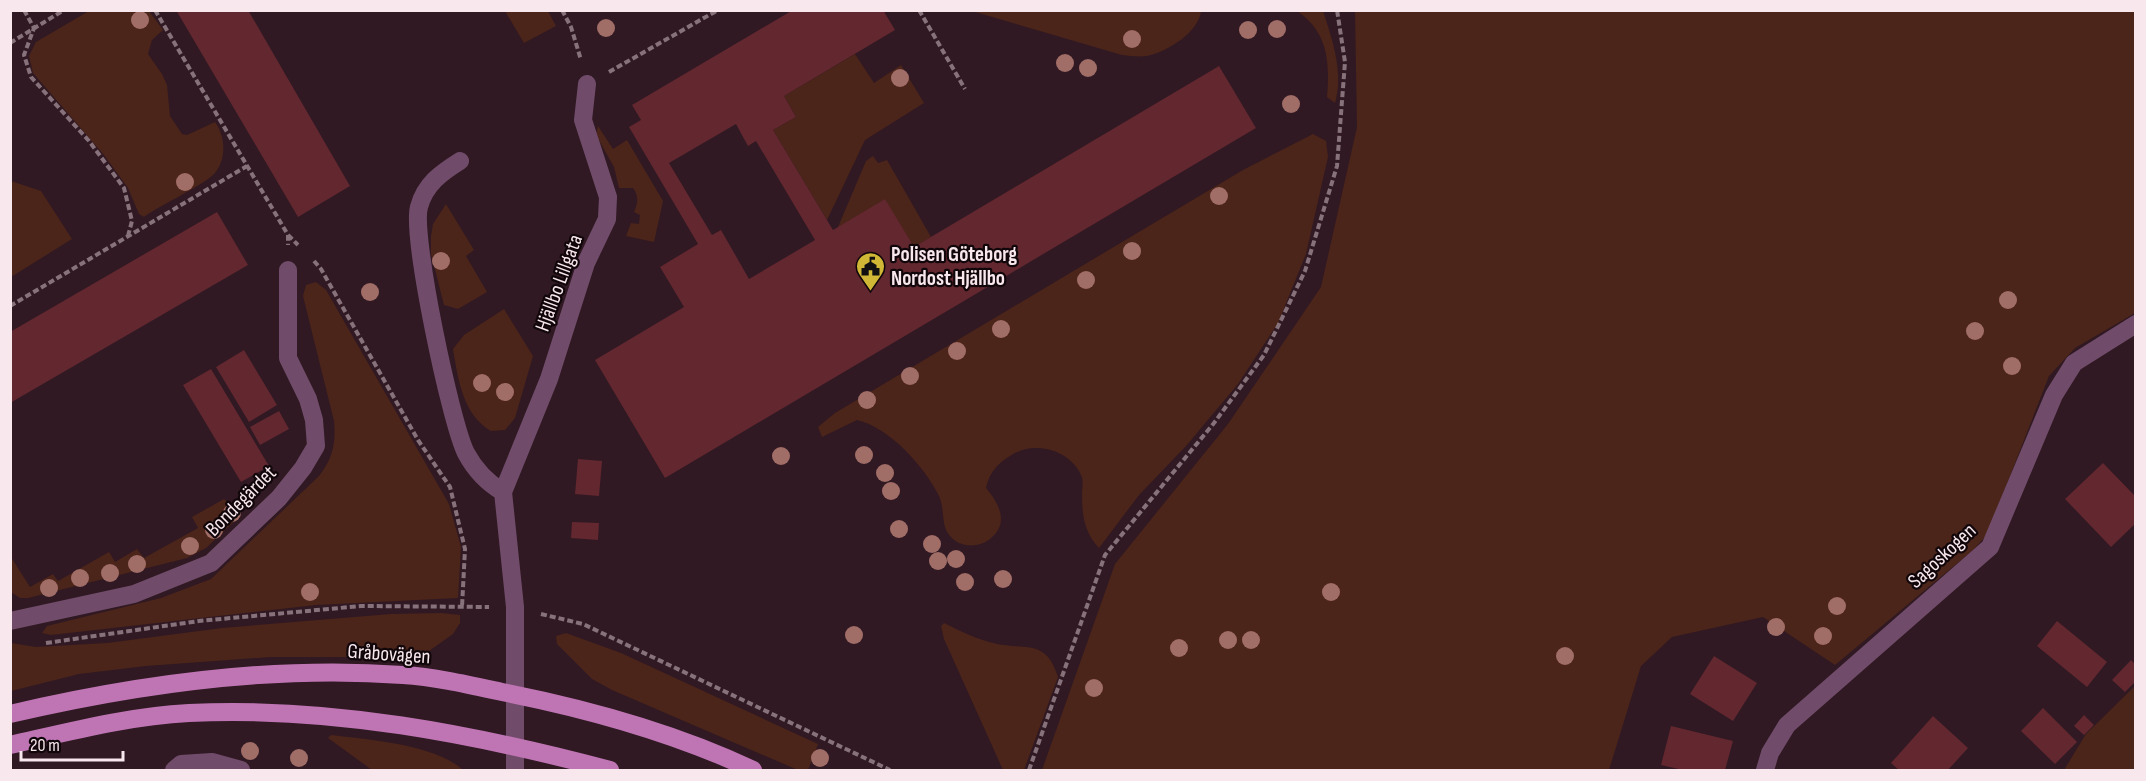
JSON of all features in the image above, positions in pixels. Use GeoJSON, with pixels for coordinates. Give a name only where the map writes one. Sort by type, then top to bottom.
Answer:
{"type":"FeatureCollection","features":[{"type":"Feature","properties":{"kind":"main road","name":"Gråbovägen"},"geometry":{"type":"LineString","coordinates":[[10,714],[133,688],[256,676],[334,672],[405,675],[569,705],[626,721],[753,771]]}},
{"type":"Feature","properties":{"kind":"main road"},"geometry":{"type":"LineString","coordinates":[[10,745],[79,729],[187,713],[274,711],[375,722],[516,747],[610,771]]}},
{"type":"Feature","properties":{"kind":"street","name":"Hjällbo Lillgata"},"geometry":{"type":"LineString","coordinates":[[515,771],[515,607],[503,492],[549,379],[586,263],[607,219],[608,197],[583,120],[588,84]]}},
{"type":"Feature","properties":{"kind":"street"},"geometry":{"type":"LineString","coordinates":[[460,161],[436,177],[424,192],[418,210],[420,262],[455,417],[466,452],[485,482],[503,492]]}},
{"type":"Feature","properties":{"kind":"street","name":"Bondegärdet"},"geometry":{"type":"LineString","coordinates":[[10,621],[134,594],[211,563],[279,498],[303,468],[316,446],[314,420],[308,399],[288,358],[288,270]]}},
{"type":"Feature","properties":{"kind":"street","name":"Sagoskogen"},"geometry":{"type":"LineString","coordinates":[[1765,771],[1770,753],[1787,724],[1990,547],[2002,524],[2034,439],[2054,395],[2074,363],[2136,324]]}},
{"type":"Feature","properties":{"kind":"street"},"geometry":{"type":"LineString","coordinates":[[174,771],[181,764],[212,762],[241,771]]}},
{"type":"Feature","properties":{"kind":"path"},"geometry":{"type":"LineString","coordinates":[[24,10],[34,28],[24,55],[31,77],[89,141],[124,188],[132,221],[128,236]]}},
{"type":"Feature","properties":{"kind":"path"},"geometry":{"type":"LineString","coordinates":[[10,43],[64,10]]}},
{"type":"Feature","properties":{"kind":"path"},"geometry":{"type":"LineString","coordinates":[[155,10],[288,235],[304,252]]}},
{"type":"Feature","properties":{"kind":"path"},"geometry":{"type":"LineString","coordinates":[[562,10],[571,27],[588,84],[718,10]]}},
{"type":"Feature","properties":{"kind":"path"},"geometry":{"type":"LineString","coordinates":[[919,10],[965,88]]}},
{"type":"Feature","properties":{"kind":"path"},"geometry":{"type":"LineString","coordinates":[[1029,771],[1105,555],[1214,423],[1264,355],[1305,271],[1338,166],[1345,62],[1337,10]]}},
{"type":"Feature","properties":{"kind":"path"},"geometry":{"type":"LineString","coordinates":[[10,306],[247,166]]}},
{"type":"Feature","properties":{"kind":"path"},"geometry":{"type":"LineString","coordinates":[[288,235],[288,270]]}},
{"type":"Feature","properties":{"kind":"path"},"geometry":{"type":"LineString","coordinates":[[313,260],[321,269],[418,440],[450,488],[465,549],[462,607]]}},
{"type":"Feature","properties":{"kind":"path"},"geometry":{"type":"LineString","coordinates":[[37,640],[47,643],[199,621],[361,606],[515,607],[583,624],[890,771]]}},
{"type":"Feature","properties":{"kind":"shaded area"},"geometry":{"type":"Polygon","coordinates":[[[1201,10],[1195,26],[1181,40],[1164,50],[1147,56],[1122,55],[972,11],[1201,10]]]}},
{"type":"Feature","properties":{"kind":"shaded area"},"geometry":{"type":"Polygon","coordinates":[[[89,11],[149,11],[163,30],[152,40],[148,54],[167,85],[170,116],[182,134],[187,135],[215,122],[223,142],[221,163],[213,175],[144,217],[139,214],[128,188],[104,155],[33,73],[29,56],[36,42],[89,11]]]}},
{"type":"Feature","properties":{"kind":"shaded area"},"geometry":{"type":"Polygon","coordinates":[[[505,11],[548,11],[556,26],[524,43],[505,11]]]}},
{"type":"Feature","properties":{"kind":"shaded area"},"geometry":{"type":"Polygon","coordinates":[[[1297,11],[1323,11],[1338,68],[1335,103],[1327,97],[1327,60],[1321,38],[1307,19],[1297,11]]]}},
{"type":"Feature","properties":{"kind":"shaded area"},"geometry":{"type":"Polygon","coordinates":[[[1355,11],[2135,11],[2135,313],[2075,348],[2049,376],[1987,535],[1972,551],[1835,665],[1763,617],[1672,637],[1641,666],[1609,770],[1042,770],[1115,564],[1228,424],[1321,287],[1357,127],[1355,11]]]}},
{"type":"Feature","properties":{"kind":"shaded area"},"geometry":{"type":"Polygon","coordinates":[[[855,54],[874,83],[901,65],[924,103],[865,140],[827,220],[773,130],[796,117],[784,96],[855,54]]]}},
{"type":"Feature","properties":{"kind":"shaded area"},"geometry":{"type":"Polygon","coordinates":[[[598,126],[613,149],[627,140],[663,201],[654,242],[626,236],[631,223],[639,224],[640,215],[634,212],[637,197],[633,188],[619,188],[614,167],[596,135],[598,126]]]}},
{"type":"Feature","properties":{"kind":"shaded area"},"geometry":{"type":"Polygon","coordinates":[[[1313,134],[1326,141],[1328,157],[1306,254],[1278,323],[1238,384],[1186,446],[1139,495],[1099,548],[1090,536],[1085,523],[1082,477],[1075,466],[1059,453],[1039,448],[1019,451],[997,466],[991,473],[986,488],[998,507],[1000,527],[986,542],[966,545],[953,539],[946,529],[941,502],[933,484],[905,450],[882,431],[857,420],[822,437],[818,427],[835,413],[1243,170],[1313,134]]]}},
{"type":"Feature","properties":{"kind":"shaded area"},"geometry":{"type":"Polygon","coordinates":[[[873,156],[878,163],[887,160],[931,237],[914,247],[838,227],[866,161],[873,156]]]}},
{"type":"Feature","properties":{"kind":"shaded area"},"geometry":{"type":"Polygon","coordinates":[[[11,181],[41,191],[72,239],[11,277],[11,181]]]}},
{"type":"Feature","properties":{"kind":"shaded area"},"geometry":{"type":"Polygon","coordinates":[[[446,204],[474,250],[466,256],[487,292],[458,309],[444,305],[431,254],[433,224],[446,204]]]}},
{"type":"Feature","properties":{"kind":"shaded area"},"geometry":{"type":"Polygon","coordinates":[[[316,282],[326,290],[449,504],[461,547],[458,598],[316,605],[51,635],[42,633],[47,626],[161,598],[211,579],[319,476],[330,456],[335,429],[303,296],[306,285],[316,282]]]}},
{"type":"Feature","properties":{"kind":"shaded area"},"geometry":{"type":"Polygon","coordinates":[[[504,309],[533,356],[515,418],[505,430],[491,431],[474,416],[468,406],[460,384],[453,349],[464,335],[504,309]]]}},
{"type":"Feature","properties":{"kind":"shaded area"},"geometry":{"type":"Polygon","coordinates":[[[224,499],[233,507],[238,518],[206,548],[187,558],[28,598],[20,598],[11,592],[11,557],[30,587],[53,574],[58,581],[109,552],[115,562],[137,549],[144,558],[198,528],[192,517],[224,499]]]}},
{"type":"Feature","properties":{"kind":"shaded area"},"geometry":{"type":"Polygon","coordinates":[[[391,614],[460,615],[460,623],[453,634],[429,651],[415,657],[270,657],[146,666],[79,674],[11,691],[11,643],[36,647],[107,643],[222,628],[391,614]]]}},
{"type":"Feature","properties":{"kind":"shaded area"},"geometry":{"type":"Polygon","coordinates":[[[944,623],[987,641],[1033,648],[1047,656],[1053,664],[1058,677],[1024,770],[1003,770],[944,639],[941,626],[944,623]]]}},
{"type":"Feature","properties":{"kind":"shaded area"},"geometry":{"type":"Polygon","coordinates":[[[566,633],[621,653],[818,744],[808,770],[798,770],[612,690],[592,679],[557,644],[556,636],[566,633]]]}},
{"type":"Feature","properties":{"kind":"shaded area"},"geometry":{"type":"Polygon","coordinates":[[[2135,686],[2135,770],[2064,770],[2086,734],[2135,686]]]}},
{"type":"Feature","properties":{"kind":"shaded area"},"geometry":{"type":"Polygon","coordinates":[[[331,735],[382,741],[419,749],[451,761],[463,770],[372,770],[328,738],[331,735]]]}},
{"type":"Feature","properties":{"kind":"building"},"geometry":{"type":"Polygon","coordinates":[[[176,10],[248,10],[350,186],[298,217],[176,10]]]}},
{"type":"Feature","properties":{"kind":"building"},"geometry":{"type":"Polygon","coordinates":[[[793,10],[883,10],[895,30],[784,96],[796,117],[773,130],[833,230],[885,199],[914,247],[1219,66],[1256,128],[665,478],[595,360],[684,307],[660,267],[698,244],[629,127],[641,120],[632,105],[793,10]],[[736,124],[669,163],[712,235],[721,230],[749,279],[815,240],[756,141],[748,146],[736,124]]]}},
{"type":"Feature","properties":{"kind":"building"},"geometry":{"type":"Polygon","coordinates":[[[217,212],[248,265],[10,403],[10,332],[217,212]]]}},
{"type":"Feature","properties":{"kind":"building"},"geometry":{"type":"Polygon","coordinates":[[[244,350],[277,405],[249,422],[216,367],[244,350]]]}},
{"type":"Feature","properties":{"kind":"building"},"geometry":{"type":"Polygon","coordinates":[[[211,369],[269,466],[241,482],[183,385],[211,369]]]}},
{"type":"Feature","properties":{"kind":"building"},"geometry":{"type":"Polygon","coordinates":[[[279,411],[289,429],[260,445],[250,427],[279,411]]]}},
{"type":"Feature","properties":{"kind":"building"},"geometry":{"type":"Polygon","coordinates":[[[578,459],[602,461],[599,496],[575,494],[578,459]]]}},
{"type":"Feature","properties":{"kind":"building"},"geometry":{"type":"Polygon","coordinates":[[[2103,463],[2136,497],[2136,523],[2111,547],[2065,499],[2103,463]]]}},
{"type":"Feature","properties":{"kind":"building"},"geometry":{"type":"Polygon","coordinates":[[[572,522],[599,523],[598,540],[571,538],[572,522]]]}},
{"type":"Feature","properties":{"kind":"building"},"geometry":{"type":"Polygon","coordinates":[[[2057,621],[2107,662],[2087,687],[2037,646],[2057,621]]]}},
{"type":"Feature","properties":{"kind":"building"},"geometry":{"type":"Polygon","coordinates":[[[1714,656],[1757,683],[1733,721],[1690,694],[1714,656]]]}},
{"type":"Feature","properties":{"kind":"building"},"geometry":{"type":"Polygon","coordinates":[[[2131,660],[2136,665],[2136,681],[2125,692],[2112,680],[2131,660]]]}},
{"type":"Feature","properties":{"kind":"building"},"geometry":{"type":"Polygon","coordinates":[[[2043,708],[2077,742],[2055,764],[2021,731],[2043,708]]]}},
{"type":"Feature","properties":{"kind":"building"},"geometry":{"type":"Polygon","coordinates":[[[2084,715],[2094,725],[2084,735],[2074,726],[2084,715]]]}},
{"type":"Feature","properties":{"kind":"building"},"geometry":{"type":"Polygon","coordinates":[[[1933,716],[1968,748],[1948,770],[1899,770],[1891,763],[1933,716]]]}},
{"type":"Feature","properties":{"kind":"building"},"geometry":{"type":"Polygon","coordinates":[[[1671,726],[1733,741],[1725,770],[1683,770],[1661,765],[1671,726]]]}},
{"type":"Feature","properties":{"kind":"place","name":"Polisen Göteborg Nordost Hjällbo"},"geometry":{"type":"Point","coordinates":[870,292]}}]}
